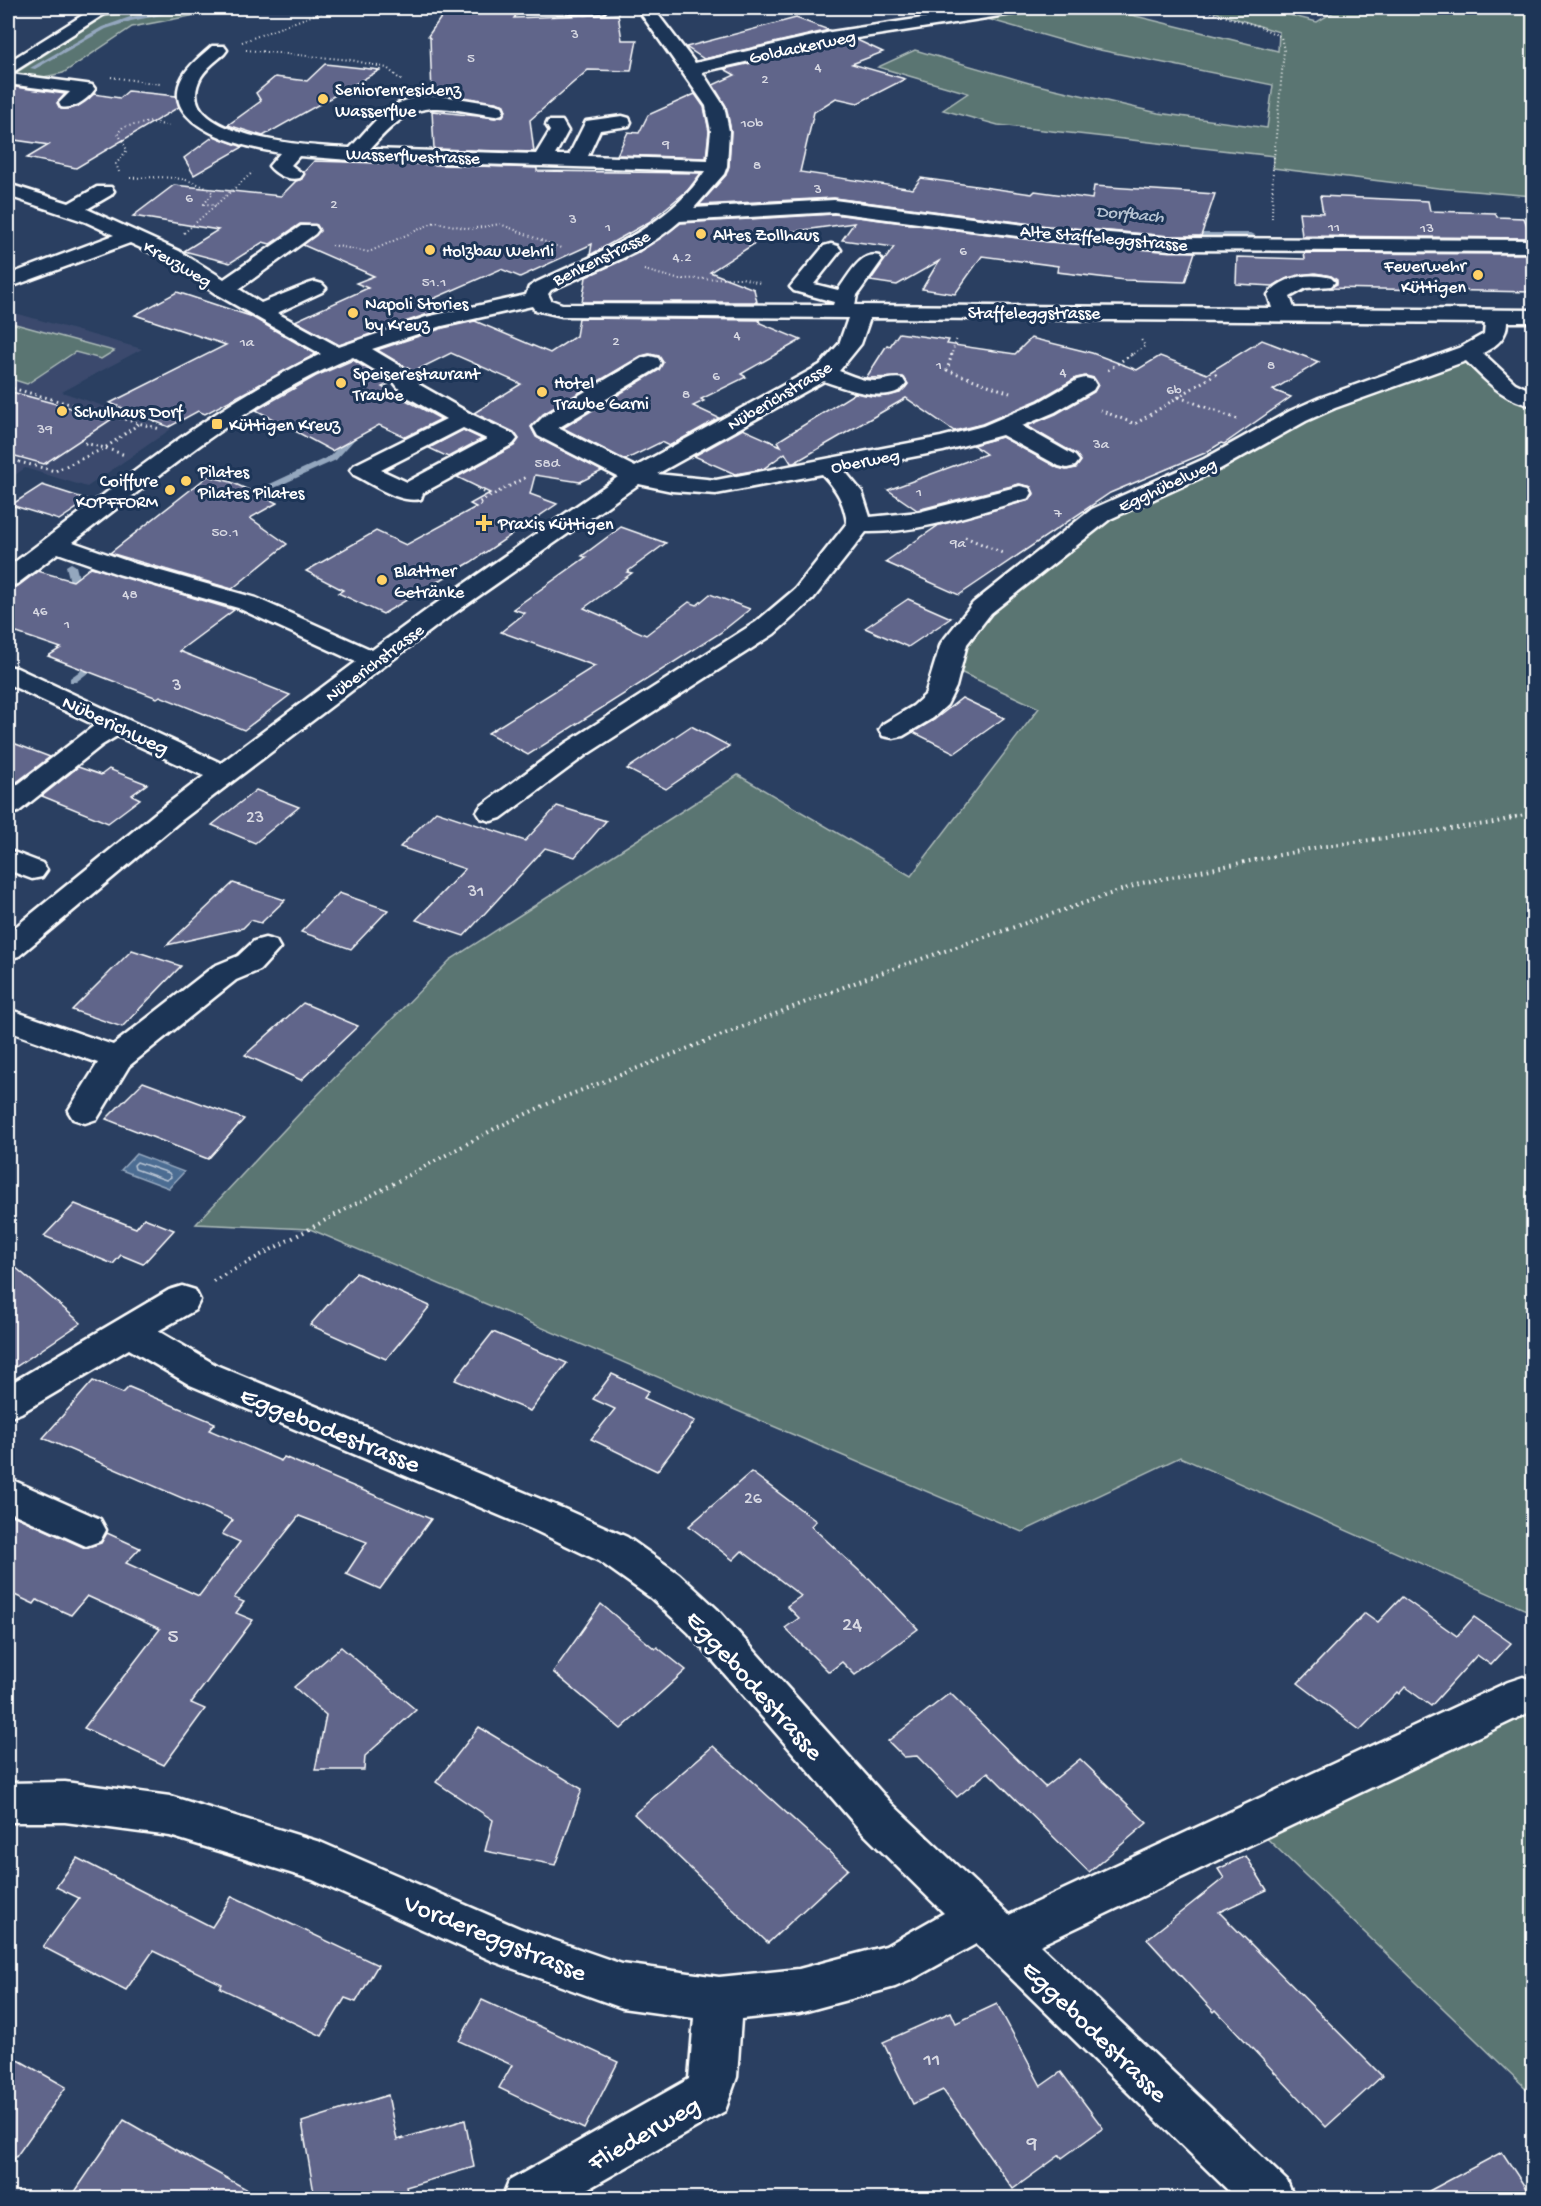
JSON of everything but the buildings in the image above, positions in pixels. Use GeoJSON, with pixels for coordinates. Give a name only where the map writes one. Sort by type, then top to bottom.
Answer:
{"type":"FeatureCollection","features":[{"type":"Feature","properties":{"kind":"street"},"geometry":{"type":"LineString","coordinates":[[8,69],[105,8]]}},
{"type":"Feature","properties":{"kind":"street"},"geometry":{"type":"LineString","coordinates":[[573,8],[598,8]]}},
{"type":"Feature","properties":{"kind":"street","name":"Benkenstrasse"},"geometry":{"type":"LineString","coordinates":[[537,299],[537,292],[544,286],[637,242],[677,215],[708,183],[717,166],[720,131],[715,106],[691,69],[645,8]]}},
{"type":"Feature","properties":{"kind":"street","name":"Goldackerweg"},"geometry":{"type":"LineString","coordinates":[[691,69],[831,37],[1019,8]]}},
{"type":"Feature","properties":{"kind":"street","name":"Wasserfluestrasse"},"geometry":{"type":"LineString","coordinates":[[221,49],[198,68],[186,87],[186,99],[200,117],[213,127],[236,138],[287,148],[356,153],[717,166]]}},
{"type":"Feature","properties":{"kind":"street"},"geometry":{"type":"LineString","coordinates":[[8,79],[86,89],[68,103]]}},
{"type":"Feature","properties":{"kind":"street"},"geometry":{"type":"LineString","coordinates":[[356,153],[395,113],[413,105],[439,102],[495,110]]}},
{"type":"Feature","properties":{"kind":"street"},"geometry":{"type":"LineString","coordinates":[[575,162],[593,125],[622,122]]}},
{"type":"Feature","properties":{"kind":"street"},"geometry":{"type":"LineString","coordinates":[[542,160],[559,131],[555,124]]}},
{"type":"Feature","properties":{"kind":"street"},"geometry":{"type":"LineString","coordinates":[[287,148],[279,166],[293,174]]}},
{"type":"Feature","properties":{"kind":"street","name":"Kreuzweg"},"geometry":{"type":"LineString","coordinates":[[8,189],[70,211],[172,255],[260,312],[354,354],[463,419],[505,439],[410,493],[362,470],[463,419]]}},
{"type":"Feature","properties":{"kind":"street"},"geometry":{"type":"LineString","coordinates":[[70,211],[104,191]]}},
{"type":"Feature","properties":{"kind":"street","name":"Alte Staffeleggstrasse"},"geometry":{"type":"LineString","coordinates":[[677,215],[834,206],[1048,234],[1170,244],[1533,246]]}},
{"type":"Feature","properties":{"kind":"street"},"geometry":{"type":"LineString","coordinates":[[223,290],[300,235]]}},
{"type":"Feature","properties":{"kind":"street"},"geometry":{"type":"LineString","coordinates":[[8,282],[131,236]]}},
{"type":"Feature","properties":{"kind":"street"},"geometry":{"type":"LineString","coordinates":[[831,250],[801,287],[849,304],[872,260]]}},
{"type":"Feature","properties":{"kind":"street"},"geometry":{"type":"LineString","coordinates":[[1285,314],[1279,295],[1302,282],[1324,282]]}},
{"type":"Feature","properties":{"kind":"street"},"geometry":{"type":"LineString","coordinates":[[260,312],[315,288]]}},
{"type":"Feature","properties":{"kind":"street"},"geometry":{"type":"LineString","coordinates":[[1429,295],[1442,301],[1448,315]]}},
{"type":"Feature","properties":{"kind":"street"},"geometry":{"type":"LineString","coordinates":[[8,579],[18,561],[56,544],[217,424],[273,388],[431,321],[477,309],[537,299]]}},
{"type":"Feature","properties":{"kind":"street","name":"Staffeleggstrasse"},"geometry":{"type":"LineString","coordinates":[[537,299],[543,305],[562,310],[849,304],[1125,313],[1533,316]]}},
{"type":"Feature","properties":{"kind":"street","name":"Nüberichstrasse"},"geometry":{"type":"LineString","coordinates":[[8,949],[68,897],[224,775],[437,614],[634,476],[822,374],[850,349],[857,331],[849,304]]}},
{"type":"Feature","properties":{"kind":"street","name":"Egghübelweg"},"geometry":{"type":"LineString","coordinates":[[894,730],[923,712],[937,699],[943,687],[954,643],[982,608],[1101,514],[1212,464],[1327,403],[1469,352],[1487,342],[1496,333],[1498,324],[1494,315]]}},
{"type":"Feature","properties":{"kind":"street"},"geometry":{"type":"LineString","coordinates":[[1469,352],[1511,392],[1521,398],[1533,399]]}},
{"type":"Feature","properties":{"kind":"street","name":"Oberweg"},"geometry":{"type":"LineString","coordinates":[[650,363],[552,420],[545,427],[546,431],[634,476],[672,484],[717,487],[943,444],[1004,426],[1047,407],[1085,385]]}},
{"type":"Feature","properties":{"kind":"street"},"geometry":{"type":"LineString","coordinates":[[822,374],[870,389],[884,389],[895,384]]}},
{"type":"Feature","properties":{"kind":"street"},"geometry":{"type":"LineString","coordinates":[[1004,426],[1067,461]]}},
{"type":"Feature","properties":{"kind":"street"},"geometry":{"type":"LineString","coordinates":[[491,812],[576,749],[765,628],[804,594],[859,524],[856,501],[844,483],[828,467]]}},
{"type":"Feature","properties":{"kind":"street"},"geometry":{"type":"LineString","coordinates":[[859,524],[879,526],[1020,493]]}},
{"type":"Feature","properties":{"kind":"street"},"geometry":{"type":"LineString","coordinates":[[56,544],[127,569],[247,603],[345,649],[376,660]]}},
{"type":"Feature","properties":{"kind":"street","name":"Nüberichweg"},"geometry":{"type":"LineString","coordinates":[[8,674],[224,775]]}},
{"type":"Feature","properties":{"kind":"street"},"geometry":{"type":"LineString","coordinates":[[8,806],[92,739],[117,724]]}},
{"type":"Feature","properties":{"kind":"street"},"geometry":{"type":"LineString","coordinates":[[85,1111],[117,1058],[225,973],[249,963],[265,948]]}},
{"type":"Feature","properties":{"kind":"street"},"geometry":{"type":"LineString","coordinates":[[8,1020],[117,1058]]}},
{"type":"Feature","properties":{"kind":"street"},"geometry":{"type":"LineString","coordinates":[[8,1403],[182,1300]]}},
{"type":"Feature","properties":{"kind":"street","name":"Eggebodestrasse"},"geometry":{"type":"LineString","coordinates":[[130,1332],[203,1375],[548,1518],[613,1550],[665,1586],[704,1622],[875,1816],[1270,2199]]}},
{"type":"Feature","properties":{"kind":"street"},"geometry":{"type":"LineString","coordinates":[[8,1494],[86,1530]]}},
{"type":"Feature","properties":{"kind":"street","name":"Vordereggstrasse"},"geometry":{"type":"LineString","coordinates":[[8,1803],[65,1802],[170,1816],[320,1863],[511,1947],[622,1986],[719,1999],[799,1991],[895,1965],[991,1928],[1523,1695]]}},
{"type":"Feature","properties":{"kind":"street","name":"Fliederweg"},"geometry":{"type":"LineString","coordinates":[[526,2199],[708,2094],[713,2078],[719,1999]]}},
{"type":"Feature","properties":{"kind":"path"},"geometry":{"type":"LineString","coordinates":[[221,49],[332,8]]}},
{"type":"Feature","properties":{"kind":"path"},"geometry":{"type":"LineString","coordinates":[[1195,8],[1258,26],[1281,37],[1283,42],[1273,168],[1272,246]]}},
{"type":"Feature","properties":{"kind":"path"},"geometry":{"type":"LineString","coordinates":[[221,49],[351,60],[387,68],[430,103]]}},
{"type":"Feature","properties":{"kind":"path"},"geometry":{"type":"LineString","coordinates":[[213,127],[190,133],[151,122],[123,127],[118,133],[127,150],[116,164],[122,176],[160,177],[201,185],[213,193],[204,204],[216,206]]}},
{"type":"Feature","properties":{"kind":"path"},"geometry":{"type":"LineString","coordinates":[[160,250],[169,246],[287,148]]}},
{"type":"Feature","properties":{"kind":"path"},"geometry":{"type":"LineString","coordinates":[[300,235],[369,252],[435,222],[470,229],[500,224],[593,264],[609,274],[633,268],[677,279],[742,278],[764,285]]}},
{"type":"Feature","properties":{"kind":"path"},"geometry":{"type":"LineString","coordinates":[[1085,385],[1145,346],[1125,313]]}},
{"type":"Feature","properties":{"kind":"path"},"geometry":{"type":"LineString","coordinates":[[960,330],[947,370],[1047,407]]}},
{"type":"Feature","properties":{"kind":"path"},"geometry":{"type":"LineString","coordinates":[[1135,423],[1217,373]]}},
{"type":"Feature","properties":{"kind":"path"},"geometry":{"type":"LineString","coordinates":[[8,387],[166,431]]}},
{"type":"Feature","properties":{"kind":"path"},"geometry":{"type":"LineString","coordinates":[[1179,397],[1270,432]]}},
{"type":"Feature","properties":{"kind":"path"},"geometry":{"type":"LineString","coordinates":[[8,459],[55,471],[105,448],[140,423]]}},
{"type":"Feature","properties":{"kind":"path"},"geometry":{"type":"LineString","coordinates":[[85,442],[122,454]]}},
{"type":"Feature","properties":{"kind":"path"},"geometry":{"type":"LineString","coordinates":[[481,505],[478,503],[528,476]]}},
{"type":"Feature","properties":{"kind":"path"},"geometry":{"type":"LineString","coordinates":[[482,484],[475,488],[492,496]]}},
{"type":"Feature","properties":{"kind":"path"},"geometry":{"type":"LineString","coordinates":[[920,518],[1033,566]]}},
{"type":"Feature","properties":{"kind":"path"},"geometry":{"type":"LineString","coordinates":[[182,1300],[215,1279],[496,1128],[554,1101],[872,976],[1142,883],[1319,848],[1493,823],[1533,812]]}},
{"type":"Feature","properties":{"kind":"shaded area","name":"Schulhaus Dorf"},"geometry":{"type":"Polygon","coordinates":[[[8,311],[142,349],[62,392],[171,429],[87,487],[25,468],[8,480],[8,311]]]}},
{"type":"Feature","properties":{"kind":"green space"},"geometry":{"type":"Polygon","coordinates":[[[153,8],[233,8],[132,27],[63,73],[39,78],[14,74],[103,17],[153,8]]]}},
{"type":"Feature","properties":{"kind":"green space"},"geometry":{"type":"Polygon","coordinates":[[[949,8],[1103,8],[1278,51],[1279,32],[1202,8],[1262,8],[1317,22],[1340,8],[1533,8],[1533,196],[1438,188],[1273,168],[1274,156],[998,125],[943,110],[968,93],[878,67],[915,50],[1029,83],[1158,113],[1267,128],[1273,85],[1085,47],[949,8]]]}},
{"type":"Feature","properties":{"kind":"green space"},"geometry":{"type":"Polygon","coordinates":[[[8,322],[114,351],[101,359],[75,352],[27,384],[8,378],[8,322]]]}},
{"type":"Feature","properties":{"kind":"green space"},"geometry":{"type":"Polygon","coordinates":[[[1469,352],[1533,399],[1533,1613],[1180,1457],[1022,1532],[310,1229],[196,1224],[299,1114],[450,960],[738,775],[911,876],[1039,708],[947,666],[954,643],[1069,537],[1298,416],[1469,352]]]}},
{"type":"Feature","properties":{"kind":"green space"},"geometry":{"type":"Polygon","coordinates":[[[1533,1690],[1533,2095],[1250,1822],[1533,1690]]]}},
{"type":"Feature","properties":{"kind":"water"},"geometry":{"type":"Polygon","coordinates":[[[136,1154],[184,1172],[169,1188],[121,1170],[136,1154]]]}},
{"type":"Feature","properties":{"kind":"waterway"},"geometry":{"type":"LineString","coordinates":[[33,68],[104,28],[130,19],[193,8]]}},
{"type":"Feature","properties":{"kind":"waterway","name":"Dorfbach"},"geometry":{"type":"LineString","coordinates":[[1186,235],[1251,235]]}},
{"type":"Feature","properties":{"kind":"waterway","name":"Dorfbach"},"geometry":{"type":"LineString","coordinates":[[408,359],[419,377]]}},
{"type":"Feature","properties":{"kind":"waterway","name":"Dorfbach"},"geometry":{"type":"LineString","coordinates":[[240,500],[333,458],[358,431]]}},
{"type":"Feature","properties":{"kind":"waterway","name":"Dorfbach"},"geometry":{"type":"LineString","coordinates":[[71,566],[78,594]]}},
{"type":"Feature","properties":{"kind":"waterway","name":"Dorfbach"},"geometry":{"type":"LineString","coordinates":[[73,680],[98,661]]}},
{"type":"Feature","properties":{"kind":"place","name":"Seniorenresidenz Wasserflue"},"geometry":{"type":"Point","coordinates":[323,99]}},
{"type":"Feature","properties":{"kind":"place","name":"Altes Zollhaus"},"geometry":{"type":"Point","coordinates":[701,234]}},
{"type":"Feature","properties":{"kind":"place","name":"Holzbau Wehrli"},"geometry":{"type":"Point","coordinates":[430,250]}},
{"type":"Feature","properties":{"kind":"place","name":"Feuerwehr Küttigen"},"geometry":{"type":"Point","coordinates":[1478,275]}},
{"type":"Feature","properties":{"kind":"place","name":"Napoli Stories by Kreuz"},"geometry":{"type":"Point","coordinates":[353,313]}},
{"type":"Feature","properties":{"kind":"place","name":"Speiserestaurant Traube"},"geometry":{"type":"Point","coordinates":[341,383]}},
{"type":"Feature","properties":{"kind":"place","name":"Hotel Traube Garni"},"geometry":{"type":"Point","coordinates":[542,392]}},
{"type":"Feature","properties":{"kind":"place","name":"Schulhaus Dorf"},"geometry":{"type":"Point","coordinates":[62,411]}},
{"type":"Feature","properties":{"kind":"place","name":"Küttigen Kreuz"},"geometry":{"type":"Point","coordinates":[217,424]}},
{"type":"Feature","properties":{"kind":"place","name":"Pilates Pilates Pilates"},"geometry":{"type":"Point","coordinates":[186,481]}},
{"type":"Feature","properties":{"kind":"place","name":"Coiffure KOPFFORM"},"geometry":{"type":"Point","coordinates":[170,490]}},
{"type":"Feature","properties":{"kind":"place","name":"Praxis Küttigen"},"geometry":{"type":"Point","coordinates":[484,523]}},
{"type":"Feature","properties":{"kind":"place","name":"Blattner Getränke"},"geometry":{"type":"Point","coordinates":[382,580]}}]}
